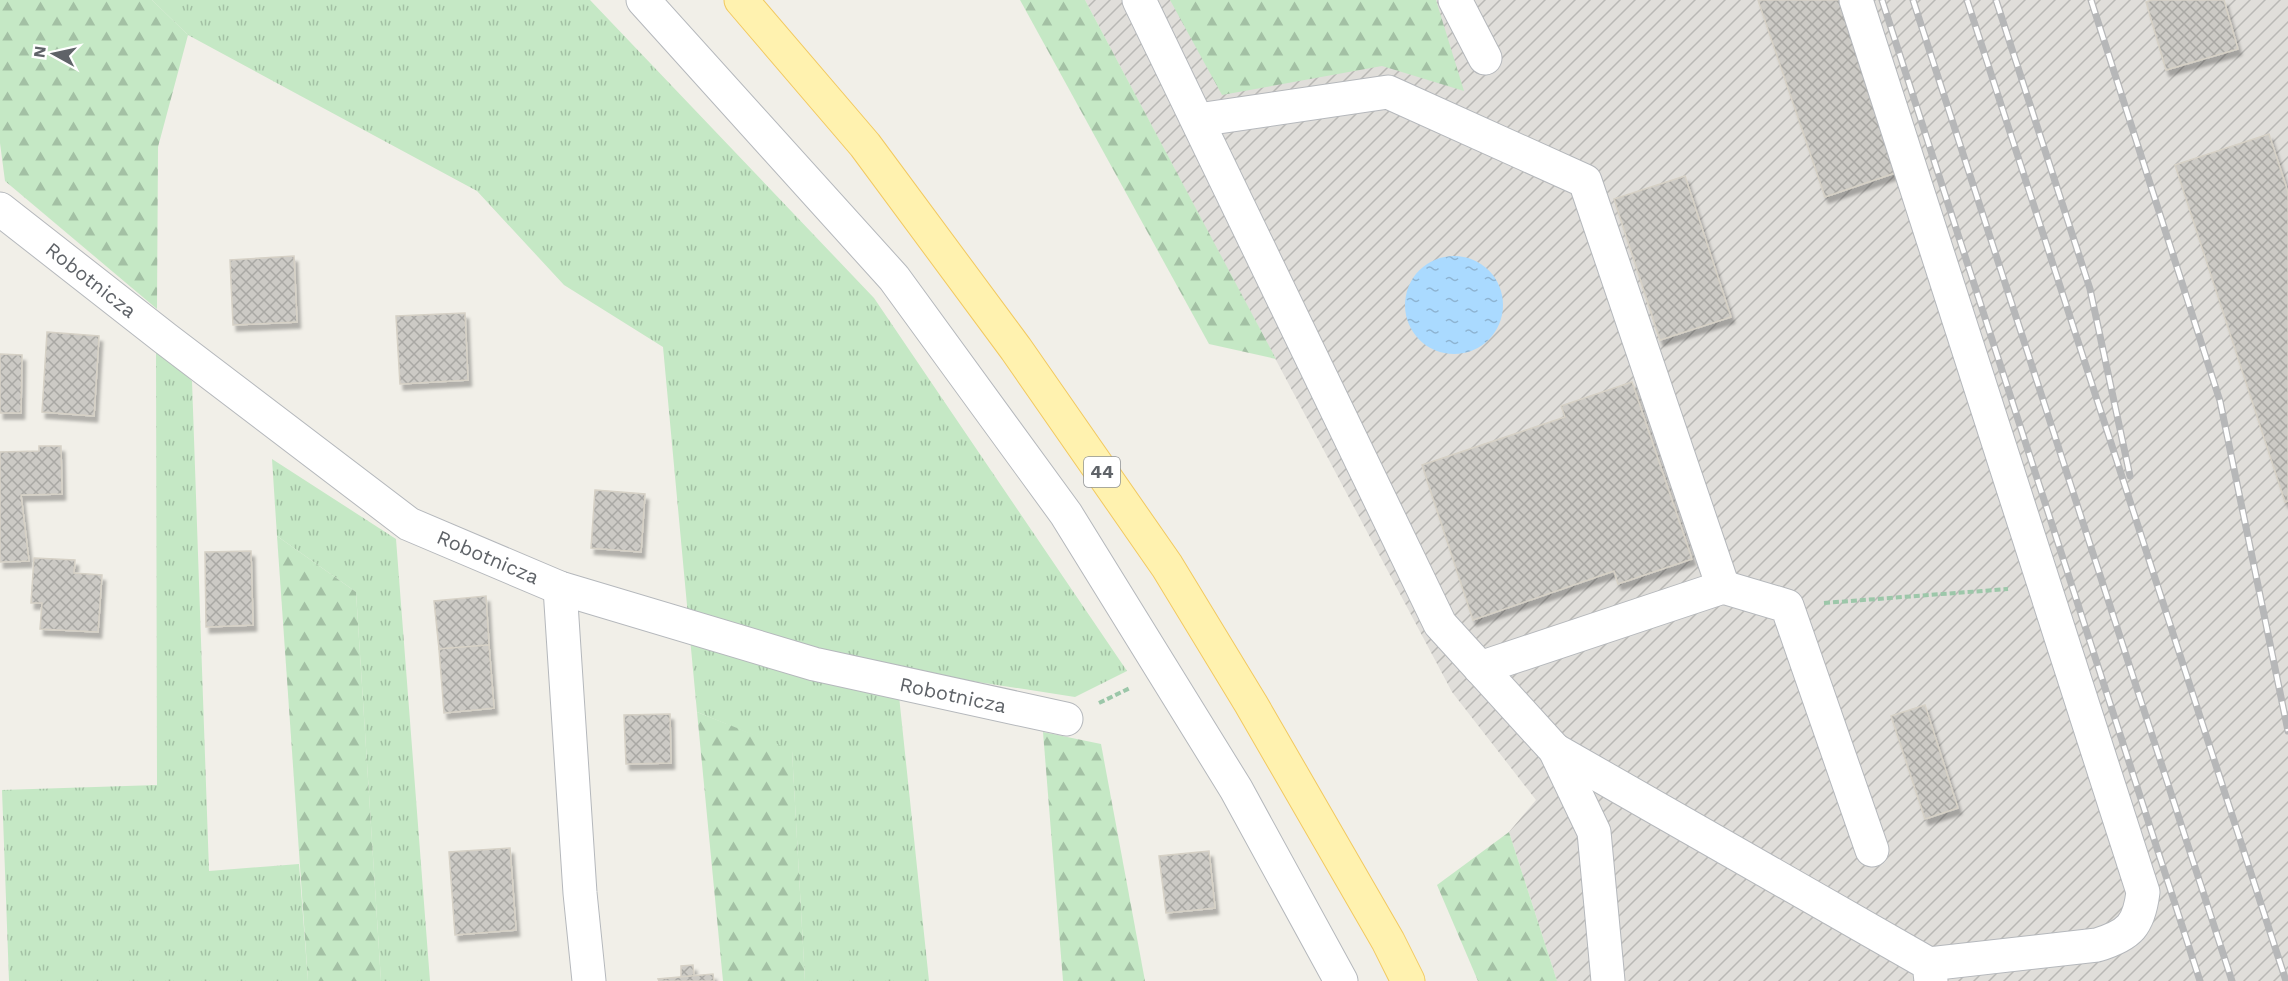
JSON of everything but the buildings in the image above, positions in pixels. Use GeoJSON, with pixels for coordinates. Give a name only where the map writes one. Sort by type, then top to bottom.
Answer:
{"type":"FeatureCollection","features":[{"type":"Feature","properties":{"kind":"main road","name":"44"},"geometry":{"type":"LineString","coordinates":[[741,0],[865,145],[1016,349],[1160,557],[1257,714],[1388,940],[1408,981]]}},
{"type":"Feature","properties":{"kind":"street"},"geometry":{"type":"LineString","coordinates":[[643,0],[894,278],[1066,514],[1236,789],[1341,981]]}},
{"type":"Feature","properties":{"kind":"street"},"geometry":{"type":"LineString","coordinates":[[1139,0],[1440,624],[1555,750],[1930,972],[2097,945],[2118,939],[2133,926],[2141,911],[2144,892],[1856,0]]}},
{"type":"Feature","properties":{"kind":"street"},"geometry":{"type":"LineString","coordinates":[[1455,0],[1485,58]]}},
{"type":"Feature","properties":{"kind":"street"},"geometry":{"type":"LineString","coordinates":[[1197,120],[1388,92],[1585,182],[1723,587]]}},
{"type":"Feature","properties":{"kind":"street","name":"Robotnicza"},"geometry":{"type":"LineString","coordinates":[[0,208],[166,339],[409,524],[560,588],[814,664],[1066,719]]}},
{"type":"Feature","properties":{"kind":"street"},"geometry":{"type":"LineString","coordinates":[[1480,668],[1723,587],[1787,606],[1872,850]]}},
{"type":"Feature","properties":{"kind":"street"},"geometry":{"type":"LineString","coordinates":[[560,588],[580,893],[589,981]]}},
{"type":"Feature","properties":{"kind":"street"},"geometry":{"type":"LineString","coordinates":[[1555,750],[1594,832],[1608,981]]}},
{"type":"Feature","properties":{"kind":"path"},"geometry":{"type":"LineString","coordinates":[[1787,606],[2045,586]]}},
{"type":"Feature","properties":{"kind":"path"},"geometry":{"type":"LineString","coordinates":[[1066,719],[1162,672]]}},
{"type":"Feature","properties":{"kind":"shaded area"},"geometry":{"type":"Polygon","coordinates":[[[1085,0],[2288,0],[2288,981],[1557,981],[1509,832],[1536,800],[1452,692],[1085,0]]]}},
{"type":"Feature","properties":{"kind":"green space"},"geometry":{"type":"Polygon","coordinates":[[[0,0],[152,0],[188,35],[158,147],[157,309],[5,181],[0,143],[0,0]]]}},
{"type":"Feature","properties":{"kind":"green space"},"geometry":{"type":"Polygon","coordinates":[[[152,0],[590,0],[874,298],[1127,671],[1075,697],[817,657],[688,616],[663,347],[564,285],[477,191],[188,35],[152,0]]]}},
{"type":"Feature","properties":{"kind":"green space"},"geometry":{"type":"Polygon","coordinates":[[[1020,0],[1085,0],[1276,359],[1209,344],[1020,0]]]}},
{"type":"Feature","properties":{"kind":"green space"},"geometry":{"type":"Polygon","coordinates":[[[1170,0],[1436,0],[1464,91],[1382,66],[1222,95],[1170,0]]]}},
{"type":"Feature","properties":{"kind":"green space"},"geometry":{"type":"Polygon","coordinates":[[[156,348],[192,381],[209,871],[299,864],[308,981],[9,981],[2,790],[157,785],[156,348]]]}},
{"type":"Feature","properties":{"kind":"green space"},"geometry":{"type":"Polygon","coordinates":[[[272,459],[396,539],[430,981],[381,981],[356,592],[277,536],[272,459]]]}},
{"type":"Feature","properties":{"kind":"green space"},"geometry":{"type":"Polygon","coordinates":[[[277,536],[356,592],[381,981],[308,981],[277,536]]]}},
{"type":"Feature","properties":{"kind":"green space"},"geometry":{"type":"Polygon","coordinates":[[[690,638],[899,696],[929,981],[805,981],[792,751],[697,712],[690,638]]]}},
{"type":"Feature","properties":{"kind":"green space"},"geometry":{"type":"Polygon","coordinates":[[[697,712],[792,750],[805,981],[723,981],[697,712]]]}},
{"type":"Feature","properties":{"kind":"green space"},"geometry":{"type":"Polygon","coordinates":[[[1043,732],[1101,744],[1145,981],[1063,981],[1043,732]]]}},
{"type":"Feature","properties":{"kind":"green space"},"geometry":{"type":"Polygon","coordinates":[[[1509,832],[1557,981],[1478,981],[1437,885],[1509,832]]]}},
{"type":"Feature","properties":{"kind":"water"},"geometry":{"type":"Polygon","coordinates":[[[1454,256],[1473,260],[1489,270],[1499,286],[1503,305],[1499,324],[1489,340],[1473,350],[1454,354],[1435,350],[1419,340],[1409,324],[1405,305],[1409,286],[1419,270],[1435,260],[1454,256]]]}},
{"type":"Feature","properties":{"kind":"railway"},"geometry":{"type":"LineString","coordinates":[[1882,0],[2200,981]]}},
{"type":"Feature","properties":{"kind":"railway"},"geometry":{"type":"LineString","coordinates":[[1913,0],[2232,981]]}},
{"type":"Feature","properties":{"kind":"railway"},"geometry":{"type":"LineString","coordinates":[[1967,0],[2286,981]]}},
{"type":"Feature","properties":{"kind":"railway"},"geometry":{"type":"LineString","coordinates":[[1996,0],[2090,289],[2130,476]]}},
{"type":"Feature","properties":{"kind":"railway"},"geometry":{"type":"LineString","coordinates":[[2091,0],[2220,401],[2288,731]]}}]}
